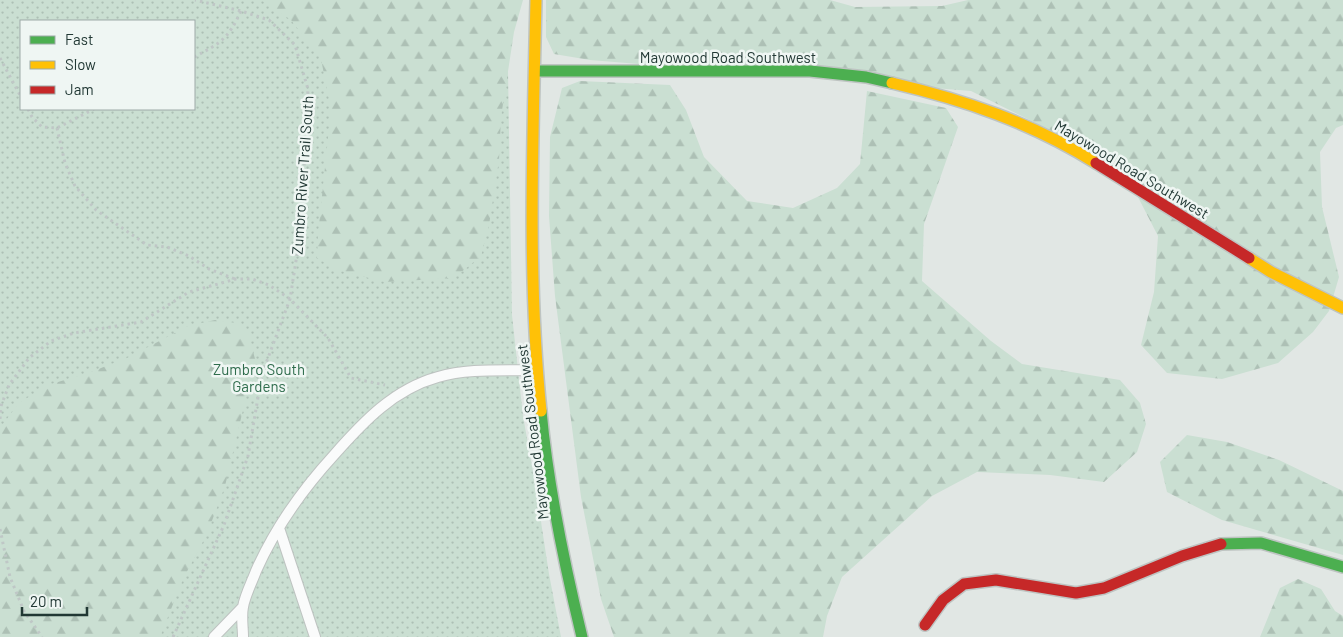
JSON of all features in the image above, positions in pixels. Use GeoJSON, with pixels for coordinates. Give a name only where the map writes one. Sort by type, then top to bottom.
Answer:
{"type":"FeatureCollection","features":[{"type":"Feature","properties":{"kind":"street","name":"Mayowood Road Southwest"},"geometry":{"type":"LineString","coordinates":[[536,0],[533,207],[537,370],[550,484],[582,637]]}},
{"type":"Feature","properties":{"kind":"street","name":"Mayowood Road Southwest"},"geometry":{"type":"LineString","coordinates":[[535,71],[810,71],[866,77],[940,94],[1008,117],[1065,143],[1271,272],[1343,308]]}},
{"type":"Feature","properties":{"kind":"street"},"geometry":{"type":"LineString","coordinates":[[925,625],[943,600],[964,584],[996,580],[1050,590],[1076,592],[1104,588],[1182,556],[1219,544],[1261,543],[1343,567]]}},
{"type":"Feature","properties":{"kind":"lane"},"geometry":{"type":"LineString","coordinates":[[243,637],[243,607],[262,558],[279,528],[309,483],[358,427],[383,405],[410,388],[438,377],[475,371],[537,370]]}},
{"type":"Feature","properties":{"kind":"lane"},"geometry":{"type":"LineString","coordinates":[[279,528],[315,637]]}},
{"type":"Feature","properties":{"kind":"lane"},"geometry":{"type":"LineString","coordinates":[[214,637],[243,607]]}},
{"type":"Feature","properties":{"kind":"path","name":"Zumbro River Trail South"},"geometry":{"type":"LineString","coordinates":[[173,637],[224,525],[248,456],[262,374],[290,299],[301,229],[308,89],[295,44],[269,20],[195,0]]}},
{"type":"Feature","properties":{"kind":"path"},"geometry":{"type":"LineString","coordinates":[[195,56],[218,44],[232,31],[241,11]]}},
{"type":"Feature","properties":{"kind":"path"},"geometry":{"type":"LineString","coordinates":[[0,58],[20,95]]}},
{"type":"Feature","properties":{"kind":"path"},"geometry":{"type":"LineString","coordinates":[[28,110],[32,117],[42,127],[56,128],[92,110]]}},
{"type":"Feature","properties":{"kind":"path"},"geometry":{"type":"LineString","coordinates":[[56,128],[65,163],[75,186],[96,210],[147,246],[166,247],[189,256],[210,269],[236,279]]}},
{"type":"Feature","properties":{"kind":"path"},"geometry":{"type":"LineString","coordinates":[[0,419],[1,406],[9,385],[29,358],[51,341],[74,333],[141,322],[189,292],[236,279],[252,279],[270,285],[290,299],[328,338],[351,378],[386,385],[394,382]]}},
{"type":"Feature","properties":{"kind":"path"},"geometry":{"type":"LineString","coordinates":[[0,529],[10,577],[24,611],[42,637]]}},
{"type":"Feature","properties":{"kind":"green space","name":"Zumbro South Gardens"},"geometry":{"type":"Polygon","coordinates":[[[0,0],[289,0],[508,71],[512,315],[523,416],[561,637],[0,637],[0,0]]]}},
{"type":"Feature","properties":{"kind":"green space"},"geometry":{"type":"Polygon","coordinates":[[[261,0],[523,0],[514,32],[501,117],[499,160],[489,225],[481,256],[454,278],[385,282],[337,270],[317,258],[331,109],[321,59],[291,20],[261,0]]]}},
{"type":"Feature","properties":{"kind":"green space"},"geometry":{"type":"Polygon","coordinates":[[[546,0],[830,0],[855,7],[942,6],[968,0],[1343,0],[1343,125],[1336,128],[1320,152],[1322,207],[1339,277],[1329,311],[1313,332],[1278,363],[1222,379],[1167,373],[1141,345],[1154,292],[1158,236],[1122,166],[971,91],[590,60],[554,54],[546,37],[546,0]]]}},
{"type":"Feature","properties":{"kind":"green space"},"geometry":{"type":"Polygon","coordinates":[[[580,81],[670,85],[686,110],[704,157],[747,201],[793,208],[837,188],[860,164],[867,91],[946,108],[958,127],[924,224],[922,281],[991,341],[1022,364],[1120,380],[1140,403],[1146,424],[1137,452],[1104,482],[1050,475],[977,472],[932,496],[842,577],[827,616],[823,637],[614,637],[601,599],[581,497],[555,296],[549,216],[550,137],[562,88],[580,81]]]}},
{"type":"Feature","properties":{"kind":"green space"},"geometry":{"type":"Polygon","coordinates":[[[215,320],[236,323],[249,336],[255,359],[225,486],[207,534],[183,579],[160,637],[0,637],[0,428],[19,403],[48,385],[88,373],[127,358],[188,326],[215,320]]]}},
{"type":"Feature","properties":{"kind":"green space"},"geometry":{"type":"Polygon","coordinates":[[[1187,435],[1227,442],[1279,460],[1343,491],[1343,555],[1222,520],[1167,492],[1160,462],[1187,435]]]}},
{"type":"Feature","properties":{"kind":"green space"},"geometry":{"type":"Polygon","coordinates":[[[1298,579],[1321,589],[1335,611],[1343,616],[1343,637],[1260,637],[1280,588],[1298,579]]]}},
{"type":"Feature","properties":{"kind":"traffic: fast"},"geometry":{"type":"LineString","coordinates":[[535,71],[810,71],[866,77],[892,83]]}},
{"type":"Feature","properties":{"kind":"traffic: fast"},"geometry":{"type":"LineString","coordinates":[[541,411],[557,525],[582,637]]}},
{"type":"Feature","properties":{"kind":"traffic: fast"},"geometry":{"type":"LineString","coordinates":[[1221,544],[1261,543],[1343,567]]}},
{"type":"Feature","properties":{"kind":"traffic: slow"},"geometry":{"type":"LineString","coordinates":[[536,0],[532,257],[541,411]]}},
{"type":"Feature","properties":{"kind":"traffic: slow"},"geometry":{"type":"LineString","coordinates":[[892,83],[946,97],[997,114],[1047,136],[1096,163]]}},
{"type":"Feature","properties":{"kind":"traffic: slow"},"geometry":{"type":"LineString","coordinates":[[1249,258],[1271,272],[1343,308]]}},
{"type":"Feature","properties":{"kind":"traffic: jam"},"geometry":{"type":"LineString","coordinates":[[1096,163],[1249,258]]}},
{"type":"Feature","properties":{"kind":"traffic: jam"},"geometry":{"type":"LineString","coordinates":[[925,625],[943,600],[964,584],[996,580],[1076,593],[1104,588],[1182,556],[1221,544]]}}]}
